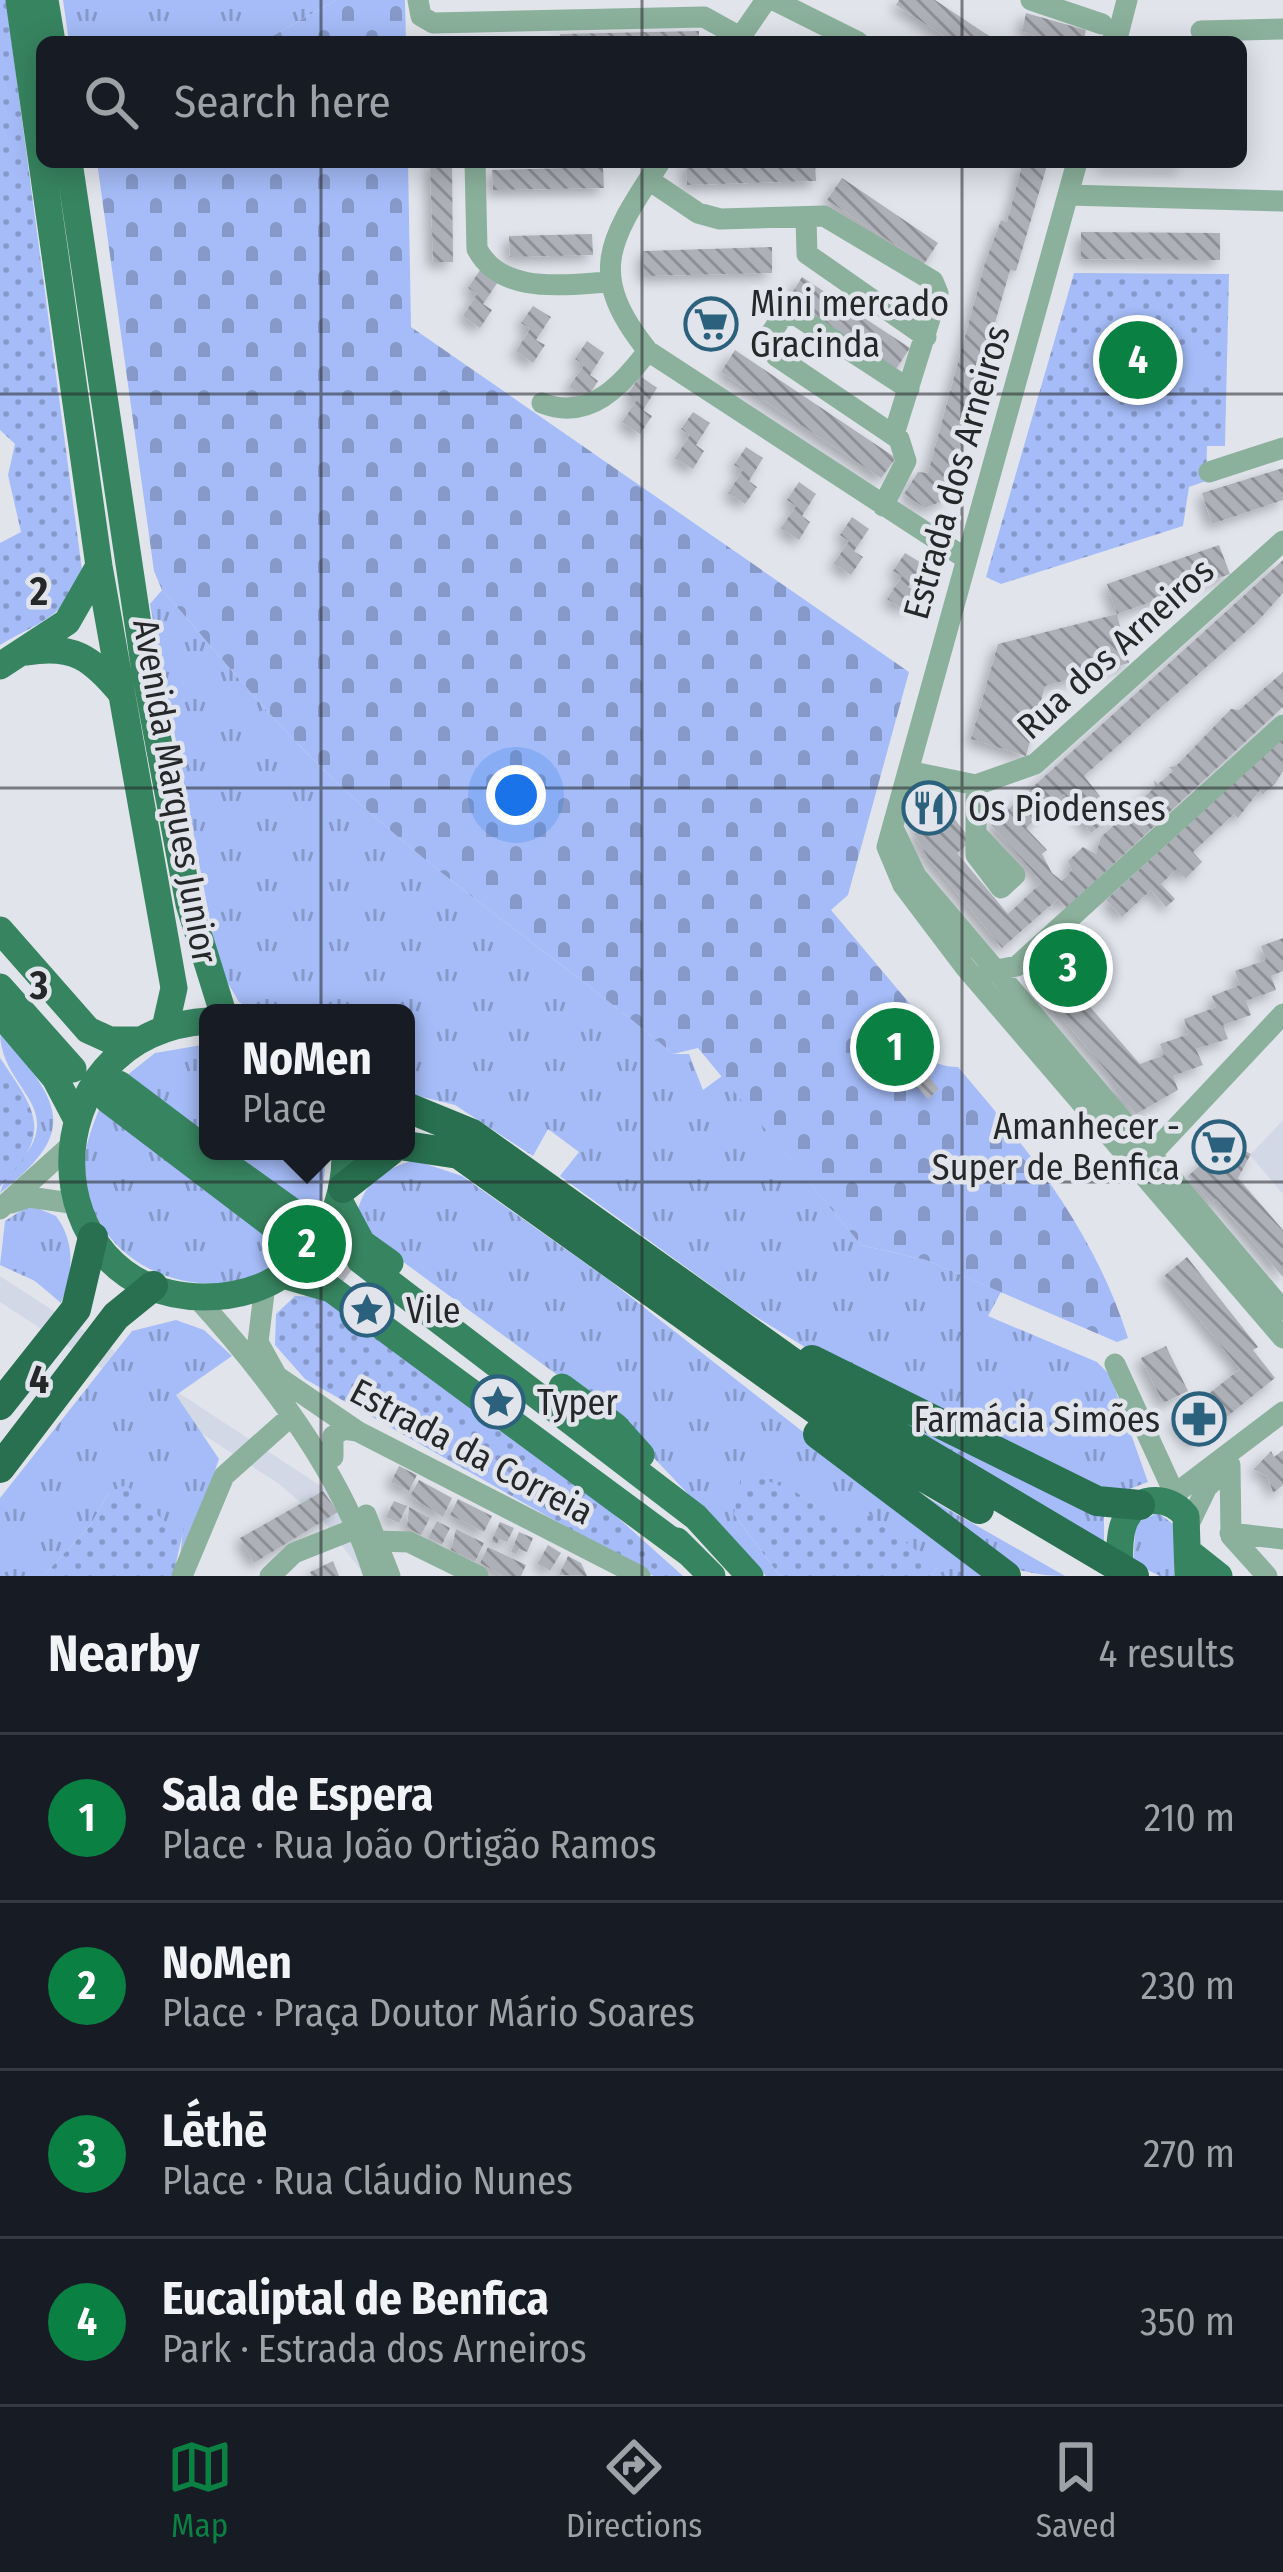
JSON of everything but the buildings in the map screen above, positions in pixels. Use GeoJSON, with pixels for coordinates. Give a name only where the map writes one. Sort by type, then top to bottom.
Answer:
{"type":"FeatureCollection","features":[{"type":"Feature","properties":{"kind":"highway"},"geometry":{"type":"LineString","coordinates":[[415,1111],[472,1134],[849,1433],[1095,1576]]}},
{"type":"Feature","properties":{"kind":"highway"},"geometry":{"type":"LineString","coordinates":[[415,1147],[459,1154],[681,1302],[1135,1576]]}},
{"type":"Feature","properties":{"kind":"highway"},"geometry":{"type":"LineString","coordinates":[[341,1194],[380,1160]]}},
{"type":"Feature","properties":{"kind":"highway"},"geometry":{"type":"LineString","coordinates":[[0,1405],[76,1309],[93,1237]]}},
{"type":"Feature","properties":{"kind":"highway"},"geometry":{"type":"LineString","coordinates":[[0,1468],[116,1316],[153,1286]]}},
{"type":"Feature","properties":{"kind":"highway"},"geometry":{"type":"LineString","coordinates":[[681,1302],[1097,1501],[1151,1506]]}},
{"type":"Feature","properties":{"kind":"highway"},"geometry":{"type":"LineString","coordinates":[[681,1302],[776,1402],[1006,1576]]}},
{"type":"Feature","properties":{"kind":"main road","name":"Avenida Marques Junior"},"geometry":{"type":"LineString","coordinates":[[19,0],[36,120]]}},
{"type":"Feature","properties":{"kind":"main road"},"geometry":{"type":"LineString","coordinates":[[45,0],[51,36]]}},
{"type":"Feature","properties":{"kind":"main road","name":"Avenida Marques Junior"},"geometry":{"type":"LineString","coordinates":[[43,168],[99,566],[174,988],[165,1028]]}},
{"type":"Feature","properties":{"kind":"main road","name":"Avenida Marques Junior"},"geometry":{"type":"LineString","coordinates":[[70,168],[139,628],[189,904],[220,1004]]}},
{"type":"Feature","properties":{"kind":"main road"},"geometry":{"type":"LineString","coordinates":[[11,659],[67,622],[99,566]]}},
{"type":"Feature","properties":{"kind":"main road"},"geometry":{"type":"LineString","coordinates":[[11,659],[76,651],[94,661],[121,693]]}},
{"type":"Feature","properties":{"kind":"main road"},"geometry":{"type":"LineString","coordinates":[[0,930],[88,1030],[110,1040],[138,1040]]}},
{"type":"Feature","properties":{"kind":"main road"},"geometry":{"type":"LineString","coordinates":[[0,956],[82,1064],[0,987]]}},
{"type":"Feature","properties":{"kind":"main road"},"geometry":{"type":"LineString","coordinates":[[0,1013],[55,1078],[73,1132],[77,1204],[93,1237],[110,1257],[153,1286],[196,1297],[219,1297],[274,1280],[323,1235],[341,1194],[344,1160]]}},
{"type":"Feature","properties":{"kind":"main road"},"geometry":{"type":"LineString","coordinates":[[73,1132],[94,1081],[138,1040],[165,1028],[199,1022]]}},
{"type":"Feature","properties":{"kind":"main road"},"geometry":{"type":"LineString","coordinates":[[199,1145],[114,1092],[199,1156]]}},
{"type":"Feature","properties":{"kind":"main road"},"geometry":{"type":"LineString","coordinates":[[205,1160],[303,1234],[218,1160]]}},
{"type":"Feature","properties":{"kind":"main road"},"geometry":{"type":"LineString","coordinates":[[341,1194],[362,1243],[615,1426],[750,1576]]}},
{"type":"Feature","properties":{"kind":"main road"},"geometry":{"type":"LineString","coordinates":[[696,1517],[352,1270],[592,1455],[712,1576]]}},
{"type":"Feature","properties":{"kind":"main road"},"geometry":{"type":"LineString","coordinates":[[274,1280],[331,1289],[690,1554]]}},
{"type":"Feature","properties":{"kind":"main road"},"geometry":{"type":"LineString","coordinates":[[1118,1576],[1151,1506],[1180,1508],[1189,1524],[1189,1565],[1219,1576]]}},
{"type":"Feature","properties":{"kind":"street"},"geometry":{"type":"LineString","coordinates":[[740,36],[770,0],[845,36]]}},
{"type":"Feature","properties":{"kind":"street"},"geometry":{"type":"LineString","coordinates":[[1031,0],[1106,36]]}},
{"type":"Feature","properties":{"kind":"street"},"geometry":{"type":"LineString","coordinates":[[1106,36],[1108,0]]}},
{"type":"Feature","properties":{"kind":"street"},"geometry":{"type":"LineString","coordinates":[[1106,36],[1127,0]]}},
{"type":"Feature","properties":{"kind":"street"},"geometry":{"type":"LineString","coordinates":[[426,18],[474,11],[704,17],[733,36]]}},
{"type":"Feature","properties":{"kind":"street"},"geometry":{"type":"LineString","coordinates":[[1201,31],[1283,28]]}},
{"type":"Feature","properties":{"kind":"street"},"geometry":{"type":"LineString","coordinates":[[475,168],[477,249],[483,260],[519,283],[610,282]]}},
{"type":"Feature","properties":{"kind":"street","name":"Estrada dos Arneiros"},"geometry":{"type":"LineString","coordinates":[[893,825],[1075,168]]}},
{"type":"Feature","properties":{"kind":"street"},"geometry":{"type":"LineString","coordinates":[[895,434],[938,293],[933,281],[824,216],[720,220],[698,213],[654,171],[621,223],[610,282],[615,304],[649,351],[964,558]]}},
{"type":"Feature","properties":{"kind":"street"},"geometry":{"type":"LineString","coordinates":[[1068,195],[1283,201]]}},
{"type":"Feature","properties":{"kind":"street"},"geometry":{"type":"LineString","coordinates":[[806,219],[807,254],[926,337]]}},
{"type":"Feature","properties":{"kind":"street"},"geometry":{"type":"LineString","coordinates":[[883,506],[905,461],[895,434],[776,356],[770,336],[782,317],[794,314],[909,389]]}},
{"type":"Feature","properties":{"kind":"street"},"geometry":{"type":"LineString","coordinates":[[542,403],[575,410],[602,400],[649,351]]}},
{"type":"Feature","properties":{"kind":"street"},"geometry":{"type":"LineString","coordinates":[[1209,472],[1283,448]]}},
{"type":"Feature","properties":{"kind":"street","name":"Rua dos Arneiros"},"geometry":{"type":"LineString","coordinates":[[976,785],[1035,764],[1283,541]]}},
{"type":"Feature","properties":{"kind":"street"},"geometry":{"type":"LineString","coordinates":[[972,975],[1017,966],[1283,724]]}},
{"type":"Feature","properties":{"kind":"street"},"geometry":{"type":"LineString","coordinates":[[908,771],[976,785],[979,837]]}},
{"type":"Feature","properties":{"kind":"street"},"geometry":{"type":"LineString","coordinates":[[893,825],[908,864],[1283,1338]]}},
{"type":"Feature","properties":{"kind":"street"},"geometry":{"type":"LineString","coordinates":[[893,825],[887,847],[894,871],[972,975],[1283,1310]]}},
{"type":"Feature","properties":{"kind":"street"},"geometry":{"type":"LineString","coordinates":[[1145,1160],[1283,1014]]}},
{"type":"Feature","properties":{"kind":"street"},"geometry":{"type":"LineString","coordinates":[[0,1209],[73,1132]]}},
{"type":"Feature","properties":{"kind":"street"},"geometry":{"type":"LineString","coordinates":[[0,1209],[29,1197],[77,1204]]}},
{"type":"Feature","properties":{"kind":"street"},"geometry":{"type":"LineString","coordinates":[[274,1280],[258,1342],[333,1457],[378,1541],[390,1576]]}},
{"type":"Feature","properties":{"kind":"street"},"geometry":{"type":"LineString","coordinates":[[196,1297],[234,1339],[289,1418],[357,1528],[374,1576]]}},
{"type":"Feature","properties":{"kind":"street"},"geometry":{"type":"LineString","coordinates":[[1115,1364],[1151,1506],[1283,1412]]}},
{"type":"Feature","properties":{"kind":"street","name":"Estrada da Correia"},"geometry":{"type":"LineString","coordinates":[[278,1378],[357,1431],[640,1576]]}},
{"type":"Feature","properties":{"kind":"street"},"geometry":{"type":"LineString","coordinates":[[182,1576],[224,1476],[289,1418]]}},
{"type":"Feature","properties":{"kind":"street"},"geometry":{"type":"LineString","coordinates":[[1189,1524],[1207,1487],[1283,1424]]}},
{"type":"Feature","properties":{"kind":"street"},"geometry":{"type":"LineString","coordinates":[[333,1457],[333,1436],[344,1429],[357,1431]]}},
{"type":"Feature","properties":{"kind":"street"},"geometry":{"type":"LineString","coordinates":[[1230,1465],[1230,1533],[1238,1550],[1267,1576]]}},
{"type":"Feature","properties":{"kind":"street"},"geometry":{"type":"LineString","coordinates":[[275,1574],[294,1553],[357,1528]]}},
{"type":"Feature","properties":{"kind":"street"},"geometry":{"type":"LineString","coordinates":[[1230,1533],[1283,1539]]}},
{"type":"Feature","properties":{"kind":"street"},"geometry":{"type":"LineString","coordinates":[[378,1541],[409,1542],[478,1576]]}},
{"type":"Feature","properties":{"kind":"shaded area"},"geometry":{"type":"Polygon","coordinates":[[[1283,1120],[1283,1194],[1250,1155],[1283,1120]]]}},
{"type":"Feature","properties":{"kind":"shaded area"},"geometry":{"type":"Polygon","coordinates":[[[0,1276],[327,1490],[342,1505],[365,1576],[325,1523],[279,1484],[0,1302],[0,1276]]]}},
{"type":"Feature","properties":{"kind":"green space"},"geometry":{"type":"Polygon","coordinates":[[[0,0],[6,0],[82,570],[60,608],[0,645],[0,543],[21,532],[8,475],[15,444],[0,430],[0,0]]]}},
{"type":"Feature","properties":{"kind":"green space"},"geometry":{"type":"Polygon","coordinates":[[[63,0],[336,0],[273,36],[68,36],[63,0]]]}},
{"type":"Feature","properties":{"kind":"green space"},"geometry":{"type":"Polygon","coordinates":[[[336,0],[405,0],[406,36],[273,36],[336,0]]]}},
{"type":"Feature","properties":{"kind":"green space"},"geometry":{"type":"Polygon","coordinates":[[[98,168],[408,168],[411,327],[909,672],[848,895],[831,910],[915,1010],[914,1033],[921,1051],[936,1063],[958,1067],[1057,1194],[1097,1262],[1128,1338],[1117,1342],[926,1260],[861,1245],[698,1048],[673,1054],[368,811],[284,729],[162,590],[154,571],[98,168]]]}},
{"type":"Feature","properties":{"kind":"green space"},"geometry":{"type":"Polygon","coordinates":[[[1074,273],[1229,274],[1225,446],[1207,446],[1206,481],[1189,487],[1183,526],[1001,584],[986,577],[1074,273]]]}},
{"type":"Feature","properties":{"kind":"green space"},"geometry":{"type":"Polygon","coordinates":[[[1152,346],[1214,346],[1214,385],[1152,385],[1152,346]]]}},
{"type":"Feature","properties":{"kind":"green space"},"geometry":{"type":"Polygon","coordinates":[[[162,590],[284,729],[368,811],[673,1054],[689,1054],[703,1090],[722,1076],[861,1245],[926,1260],[1001,1292],[988,1316],[1097,1362],[1110,1375],[1148,1482],[1116,1494],[829,1362],[745,1310],[560,1176],[579,1152],[548,1129],[533,1156],[455,1105],[415,1095],[415,1004],[239,1002],[219,968],[150,604],[162,590]]]}},
{"type":"Feature","properties":{"kind":"green space"},"geometry":{"type":"Polygon","coordinates":[[[0,1032],[36,1077],[53,1114],[52,1132],[43,1151],[0,1193],[31,1146],[37,1127],[32,1105],[6,1060],[0,1032]]]}},
{"type":"Feature","properties":{"kind":"green space"},"geometry":{"type":"Polygon","coordinates":[[[199,1046],[199,1130],[126,1076],[155,1053],[199,1046]]]}},
{"type":"Feature","properties":{"kind":"green space"},"geometry":{"type":"Polygon","coordinates":[[[0,1058],[31,1109],[34,1123],[28,1152],[0,1187],[0,1058]]]}},
{"type":"Feature","properties":{"kind":"green space"},"geometry":{"type":"Polygon","coordinates":[[[100,1107],[292,1252],[261,1273],[227,1282],[192,1282],[158,1273],[128,1255],[104,1230],[89,1198],[85,1160],[100,1107]]]}},
{"type":"Feature","properties":{"kind":"green space"},"geometry":{"type":"Polygon","coordinates":[[[239,1160],[326,1160],[320,1212],[315,1216],[239,1160]]]}},
{"type":"Feature","properties":{"kind":"green space"},"geometry":{"type":"Polygon","coordinates":[[[414,1160],[462,1176],[609,1280],[987,1576],[930,1576],[937,1568],[866,1512],[849,1531],[796,1492],[734,1514],[780,1576],[766,1576],[616,1418],[372,1239],[358,1209],[362,1199],[379,1177],[414,1160]]]}},
{"type":"Feature","properties":{"kind":"green space"},"geometry":{"type":"Polygon","coordinates":[[[30,1205],[56,1216],[67,1237],[70,1269],[61,1303],[35,1281],[0,1265],[5,1221],[30,1205]]]}},
{"type":"Feature","properties":{"kind":"green space"},"geometry":{"type":"Polygon","coordinates":[[[295,1296],[321,1297],[607,1508],[683,1576],[653,1576],[305,1379],[275,1345],[276,1314],[295,1296]]]}},
{"type":"Feature","properties":{"kind":"green space"},"geometry":{"type":"Polygon","coordinates":[[[176,1320],[204,1330],[232,1356],[176,1395],[219,1459],[178,1576],[183,1529],[177,1533],[109,1492],[90,1526],[43,1576],[0,1576],[0,1498],[132,1331],[176,1320]]]}},
{"type":"Feature","properties":{"kind":"green space"},"geometry":{"type":"Polygon","coordinates":[[[846,1393],[1104,1514],[1104,1544],[846,1393]]]}},
{"type":"Feature","properties":{"kind":"green space"},"geometry":{"type":"Polygon","coordinates":[[[742,1471],[796,1492],[849,1530],[865,1511],[938,1567],[930,1576],[780,1576],[734,1514],[742,1471]]]}},
{"type":"Feature","properties":{"kind":"green space"},"geometry":{"type":"Polygon","coordinates":[[[126,1485],[176,1532],[184,1528],[173,1576],[43,1576],[90,1526],[109,1492],[126,1485]]]}},
{"type":"Feature","properties":{"kind":"green space"},"geometry":{"type":"Polygon","coordinates":[[[921,1494],[1065,1576],[1001,1563],[968,1541],[921,1494]]]}},
{"type":"Feature","properties":{"kind":"green space"},"geometry":{"type":"Polygon","coordinates":[[[1158,1513],[1176,1526],[1174,1576],[1160,1576],[1133,1563],[1136,1523],[1158,1513]]]}},
{"type":"Feature","properties":{"kind":"tunnel"},"geometry":{"type":"LineString","coordinates":[[310,1224],[360,1260]]}},
{"type":"Feature","properties":{"kind":"tunnel"},"geometry":{"type":"LineString","coordinates":[[296,1243],[344,1280]]}},
{"type":"Feature","properties":{"kind":"place","name":"Mini mercado Gracinda"},"geometry":{"type":"Point","coordinates":[711,324]}},
{"type":"Feature","properties":{"kind":"place","name":"Eucaliptal de Benfica"},"geometry":{"type":"Point","coordinates":[1138,360]}},
{"type":"Feature","properties":{"kind":"place","name":"Os Piodenses"},"geometry":{"type":"Point","coordinates":[929,808]}},
{"type":"Feature","properties":{"kind":"place","name":"Lḗthē"},"geometry":{"type":"Point","coordinates":[1068,968]}},
{"type":"Feature","properties":{"kind":"place","name":"Sala de Espera"},"geometry":{"type":"Point","coordinates":[895,1047]}},
{"type":"Feature","properties":{"kind":"place","name":"Amanhecer - Super de Benfica"},"geometry":{"type":"Point","coordinates":[1219,1147]}},
{"type":"Feature","properties":{"kind":"place","name":"NoMen"},"geometry":{"type":"Point","coordinates":[307,1244]}},
{"type":"Feature","properties":{"kind":"place","name":"Vile"},"geometry":{"type":"Point","coordinates":[367,1310]}},
{"type":"Feature","properties":{"kind":"place","name":"Typer"},"geometry":{"type":"Point","coordinates":[498,1402]}},
{"type":"Feature","properties":{"kind":"place","name":"Farmácia Simões"},"geometry":{"type":"Point","coordinates":[1199,1419]}}]}
